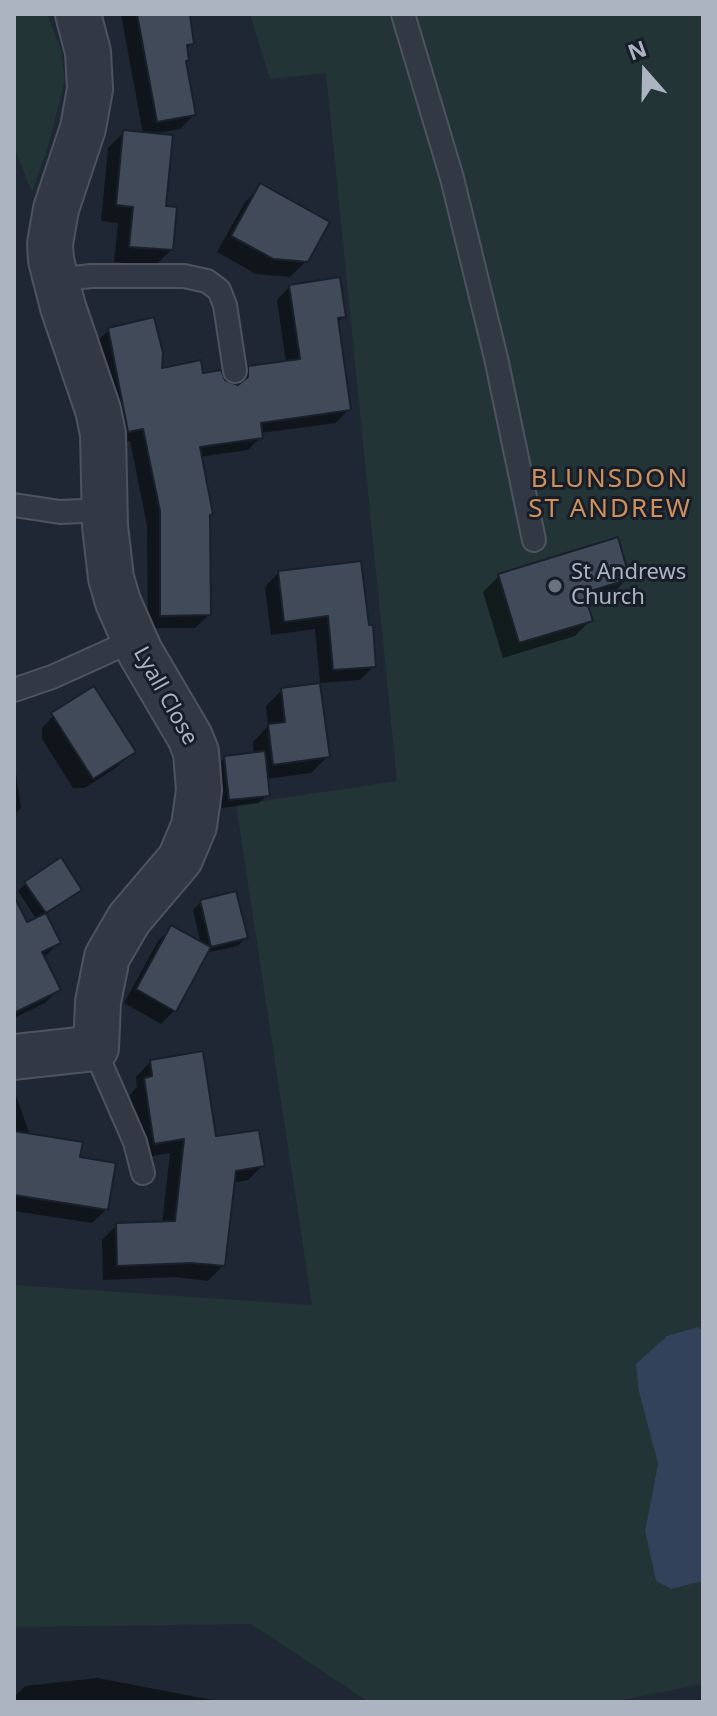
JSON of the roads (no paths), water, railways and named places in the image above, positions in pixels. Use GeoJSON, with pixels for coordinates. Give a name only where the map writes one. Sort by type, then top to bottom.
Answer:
{"type":"FeatureCollection","features":[{"type":"Feature","properties":{"kind":"street","name":"Lyall Close"},"geometry":{"type":"LineString","coordinates":[[78,14],[88,52],[90,89],[83,128],[52,229],[51,260],[103,434],[111,578],[126,625],[190,737],[199,770],[198,810],[180,859],[129,919],[107,957],[98,1002],[96,1048]]}},
{"type":"Feature","properties":{"kind":"street"},"geometry":{"type":"LineString","coordinates":[[14,1057],[96,1048]]}},
{"type":"Feature","properties":{"kind":"lane"},"geometry":{"type":"LineString","coordinates":[[403,14],[452,178],[496,358],[534,540]]}},
{"type":"Feature","properties":{"kind":"lane"},"geometry":{"type":"LineString","coordinates":[[55,280],[91,276],[184,276],[207,281],[219,290],[225,305],[235,371]]}},
{"type":"Feature","properties":{"kind":"lane"},"geometry":{"type":"LineString","coordinates":[[14,505],[60,512],[105,510]]}},
{"type":"Feature","properties":{"kind":"lane"},"geometry":{"type":"LineString","coordinates":[[14,690],[52,677],[134,640]]}},
{"type":"Feature","properties":{"kind":"lane","name":"Lyall Close"},"geometry":{"type":"LineString","coordinates":[[96,1048],[135,1142],[143,1173]]}},
{"type":"Feature","properties":{"kind":"water"},"geometry":{"type":"Polygon","coordinates":[[[698,1327],[703,1331],[703,1581],[671,1589],[656,1581],[645,1531],[658,1464],[638,1388],[636,1364],[667,1336],[698,1327]]]}},
{"type":"Feature","properties":{"kind":"place","name":"St Andrews Church"},"geometry":{"type":"Point","coordinates":[555,586]}},
{"type":"Feature","properties":{"kind":"district","name":"BLUNSDON ST ANDREW"},"geometry":{"type":"Point","coordinates":[610,495]}}]}
